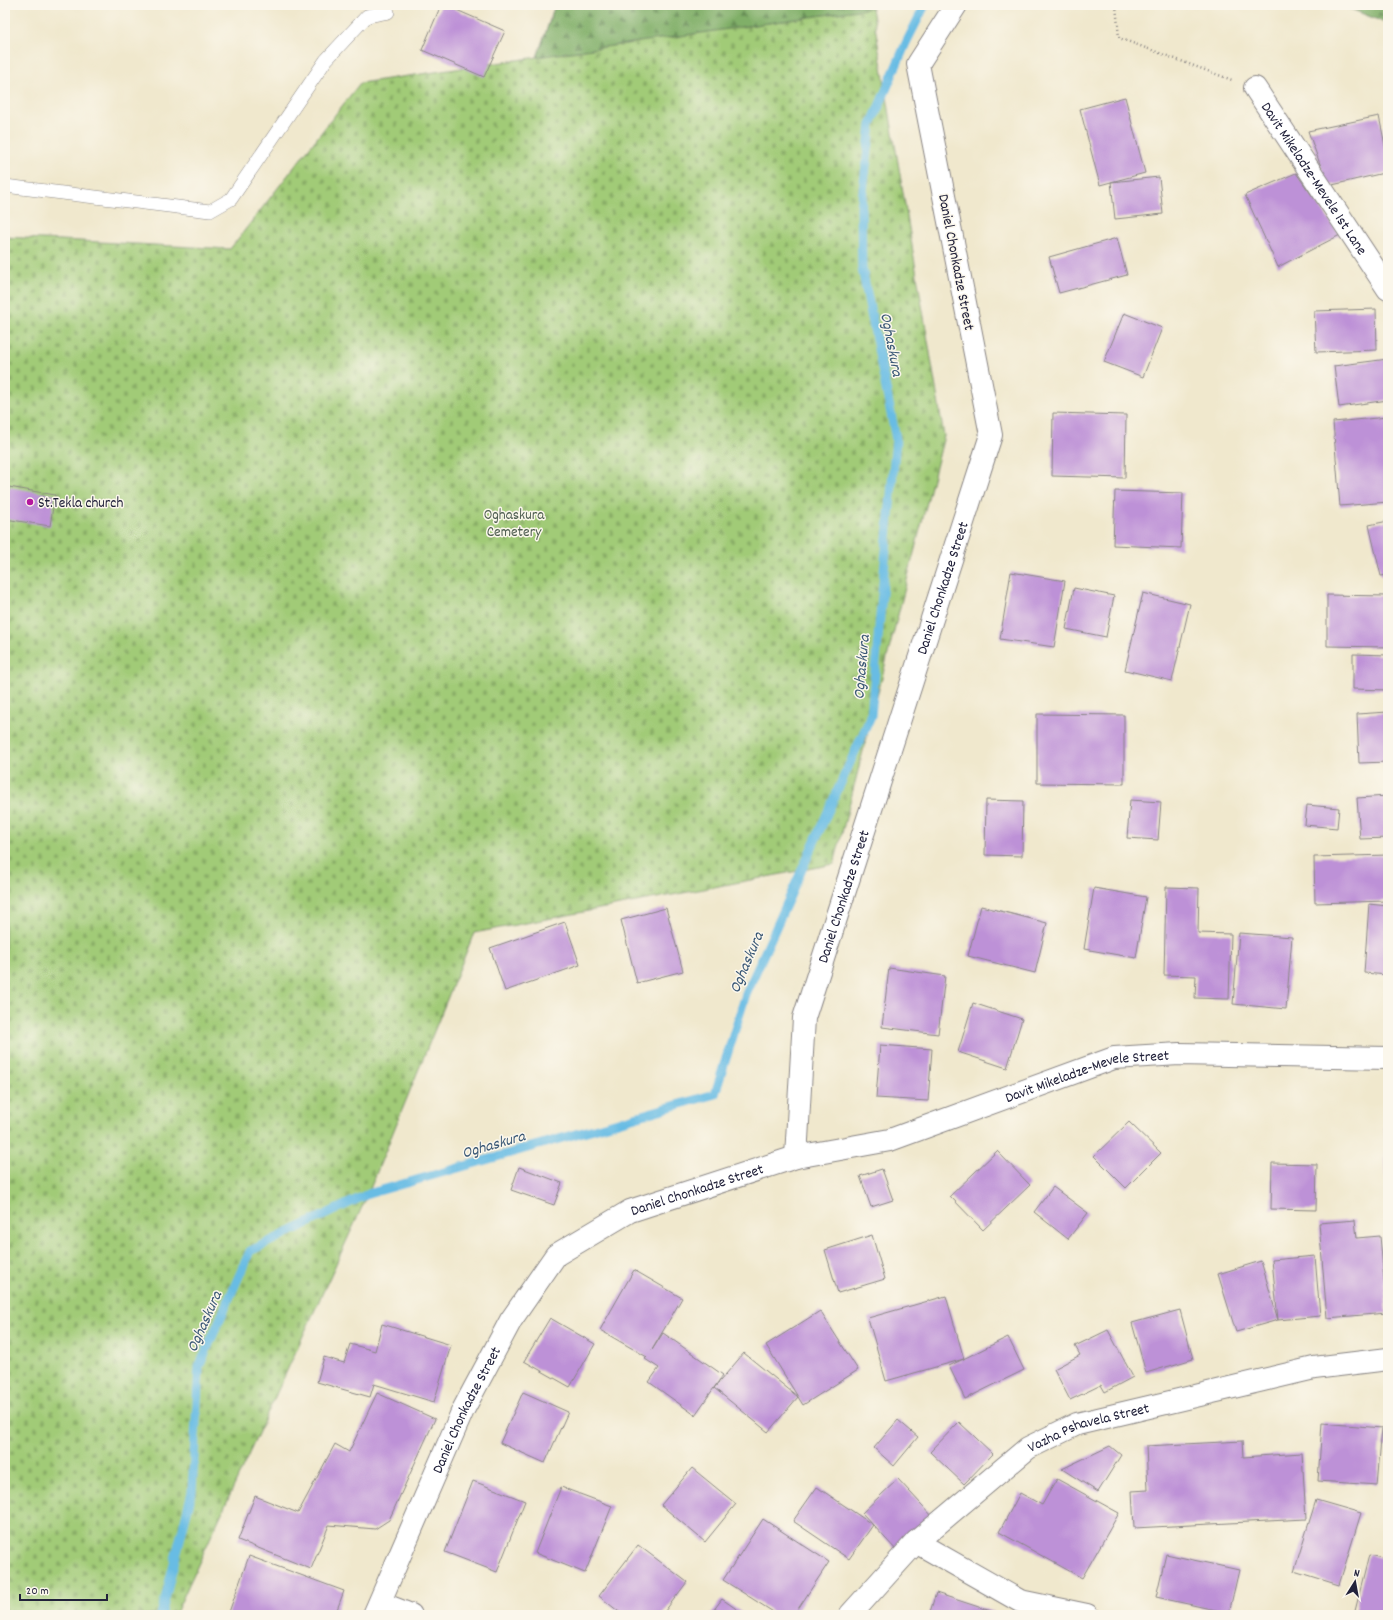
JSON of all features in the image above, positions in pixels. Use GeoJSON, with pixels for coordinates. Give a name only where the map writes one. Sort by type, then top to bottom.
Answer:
{"type":"FeatureCollection","features":[{"type":"Feature","properties":{"kind":"street","name":"Daniel Chonkadze Street"},"geometry":{"type":"LineString","coordinates":[[377,1609],[463,1410],[511,1320],[556,1254],[630,1211],[796,1157],[804,1018],[990,435],[918,64],[956,5]]}},
{"type":"Feature","properties":{"kind":"street","name":"Davit Mikeladze-Mevele 1st Lane"},"geometry":{"type":"LineString","coordinates":[[1255,88],[1388,289]]}},
{"type":"Feature","properties":{"kind":"street","name":"Davit Mikeladze-Mevele Street"},"geometry":{"type":"LineString","coordinates":[[796,1157],[890,1140],[1114,1058],[1179,1054],[1388,1058]]}},
{"type":"Feature","properties":{"kind":"street","name":"Vazha Pshavela Street"},"geometry":{"type":"LineString","coordinates":[[850,1615],[916,1542],[1028,1448],[1077,1424],[1314,1368],[1388,1359]]}},
{"type":"Feature","properties":{"kind":"street"},"geometry":{"type":"LineString","coordinates":[[916,1542],[1020,1601],[1087,1615]]}},
{"type":"Feature","properties":{"kind":"street"},"geometry":{"type":"LineString","coordinates":[[377,1609],[411,1615]]}},
{"type":"Feature","properties":{"kind":"lane"},"geometry":{"type":"LineString","coordinates":[[5,186],[210,211],[231,200],[326,60],[367,16],[388,12]]}},
{"type":"Feature","properties":{"kind":"path"},"geometry":{"type":"LineString","coordinates":[[1116,5],[1119,38],[1255,88]]}},
{"type":"Feature","properties":{"kind":"green space"},"geometry":{"type":"Polygon","coordinates":[[[555,5],[874,5],[872,8],[537,57],[555,5]]]}},
{"type":"Feature","properties":{"kind":"green space"},"geometry":{"type":"Polygon","coordinates":[[[1341,5],[1388,5],[1388,24],[1341,5]]]}},
{"type":"Feature","properties":{"kind":"green space","name":"Oghaskura Cemetery"},"geometry":{"type":"Polygon","coordinates":[[[872,8],[944,436],[834,864],[474,933],[368,1194],[175,1615],[5,1615],[5,237],[230,249],[360,83],[872,8]]]}},
{"type":"Feature","properties":{"kind":"building"},"geometry":{"type":"Polygon","coordinates":[[[441,5],[445,5],[505,31],[484,77],[422,50],[441,5]]]}},
{"type":"Feature","properties":{"kind":"building"},"geometry":{"type":"Polygon","coordinates":[[[1125,97],[1145,173],[1100,185],[1080,109],[1125,97]]]}},
{"type":"Feature","properties":{"kind":"building"},"geometry":{"type":"Polygon","coordinates":[[[1379,116],[1388,160],[1388,172],[1328,186],[1308,131],[1379,116]]]}},
{"type":"Feature","properties":{"kind":"building"},"geometry":{"type":"Polygon","coordinates":[[[1296,173],[1340,235],[1278,267],[1245,195],[1296,173]]]}},
{"type":"Feature","properties":{"kind":"building"},"geometry":{"type":"Polygon","coordinates":[[[1159,177],[1163,214],[1115,219],[1111,182],[1159,177]]]}},
{"type":"Feature","properties":{"kind":"building"},"geometry":{"type":"Polygon","coordinates":[[[1117,238],[1127,275],[1059,293],[1049,257],[1117,238]]]}},
{"type":"Feature","properties":{"kind":"building"},"geometry":{"type":"Polygon","coordinates":[[[1376,309],[1377,350],[1316,352],[1314,311],[1376,309]]]}},
{"type":"Feature","properties":{"kind":"building"},"geometry":{"type":"Polygon","coordinates":[[[1124,313],[1162,328],[1143,377],[1104,362],[1124,313]]]}},
{"type":"Feature","properties":{"kind":"building"},"geometry":{"type":"Polygon","coordinates":[[[1388,359],[1388,400],[1339,407],[1334,366],[1388,359]]]}},
{"type":"Feature","properties":{"kind":"building"},"geometry":{"type":"Polygon","coordinates":[[[1053,413],[1126,415],[1125,478],[1052,476],[1053,413]]]}},
{"type":"Feature","properties":{"kind":"building"},"geometry":{"type":"Polygon","coordinates":[[[1388,417],[1388,502],[1340,506],[1333,422],[1388,417]]]}},
{"type":"Feature","properties":{"kind":"building","name":"St.Tekla church"},"geometry":{"type":"Polygon","coordinates":[[[9,487],[55,495],[50,526],[5,519],[9,487]]]}},
{"type":"Feature","properties":{"kind":"building"},"geometry":{"type":"Polygon","coordinates":[[[1115,491],[1183,493],[1181,548],[1113,545],[1115,491]]]}},
{"type":"Feature","properties":{"kind":"building"},"geometry":{"type":"Polygon","coordinates":[[[1388,521],[1388,575],[1381,576],[1369,525],[1388,521]]]}},
{"type":"Feature","properties":{"kind":"building"},"geometry":{"type":"Polygon","coordinates":[[[1011,572],[1065,581],[1054,647],[1000,639],[1011,572]]]}},
{"type":"Feature","properties":{"kind":"building"},"geometry":{"type":"Polygon","coordinates":[[[1074,588],[1114,596],[1106,637],[1066,629],[1074,588]]]}},
{"type":"Feature","properties":{"kind":"building"},"geometry":{"type":"Polygon","coordinates":[[[1143,593],[1190,604],[1172,681],[1125,670],[1143,593]]]}},
{"type":"Feature","properties":{"kind":"building"},"geometry":{"type":"Polygon","coordinates":[[[1327,595],[1388,596],[1388,647],[1327,646],[1327,595]]]}},
{"type":"Feature","properties":{"kind":"building"},"geometry":{"type":"Polygon","coordinates":[[[1353,654],[1388,655],[1388,690],[1353,689],[1353,654]]]}},
{"type":"Feature","properties":{"kind":"building"},"geometry":{"type":"Polygon","coordinates":[[[1388,712],[1388,762],[1359,763],[1357,714],[1388,712]]]}},
{"type":"Feature","properties":{"kind":"building"},"geometry":{"type":"Polygon","coordinates":[[[1037,714],[1124,715],[1124,784],[1037,783],[1037,714]]]}},
{"type":"Feature","properties":{"kind":"building"},"geometry":{"type":"Polygon","coordinates":[[[1388,796],[1388,838],[1360,839],[1357,798],[1388,796]]]}},
{"type":"Feature","properties":{"kind":"building"},"geometry":{"type":"Polygon","coordinates":[[[986,800],[1023,801],[1022,856],[985,855],[986,800]]]}},
{"type":"Feature","properties":{"kind":"building"},"geometry":{"type":"Polygon","coordinates":[[[1130,800],[1161,802],[1158,840],[1127,838],[1130,800]]]}},
{"type":"Feature","properties":{"kind":"building"},"geometry":{"type":"Polygon","coordinates":[[[1307,805],[1339,808],[1337,828],[1305,825],[1307,805]]]}},
{"type":"Feature","properties":{"kind":"building"},"geometry":{"type":"Polygon","coordinates":[[[1388,855],[1388,901],[1315,903],[1314,857],[1388,855]]]}},
{"type":"Feature","properties":{"kind":"building"},"geometry":{"type":"Polygon","coordinates":[[[1166,887],[1199,888],[1198,933],[1231,934],[1229,999],[1195,998],[1196,976],[1164,975],[1166,887]]]}},
{"type":"Feature","properties":{"kind":"building"},"geometry":{"type":"Polygon","coordinates":[[[1094,888],[1146,897],[1136,958],[1084,949],[1094,888]]]}},
{"type":"Feature","properties":{"kind":"building"},"geometry":{"type":"Polygon","coordinates":[[[1369,904],[1388,906],[1388,975],[1364,973],[1369,904]]]}},
{"type":"Feature","properties":{"kind":"building"},"geometry":{"type":"Polygon","coordinates":[[[981,906],[1047,923],[1035,973],[968,956],[981,906]]]}},
{"type":"Feature","properties":{"kind":"building"},"geometry":{"type":"Polygon","coordinates":[[[666,908],[683,971],[637,983],[621,920],[666,908]]]}},
{"type":"Feature","properties":{"kind":"building"},"geometry":{"type":"Polygon","coordinates":[[[565,922],[580,965],[505,991],[490,948],[565,922]]]}},
{"type":"Feature","properties":{"kind":"building"},"geometry":{"type":"Polygon","coordinates":[[[1239,933],[1292,937],[1286,1009],[1233,1004],[1239,933]]]}},
{"type":"Feature","properties":{"kind":"building"},"geometry":{"type":"Polygon","coordinates":[[[889,968],[945,976],[938,1034],[882,1027],[889,968]]]}},
{"type":"Feature","properties":{"kind":"building"},"geometry":{"type":"Polygon","coordinates":[[[973,1003],[1022,1019],[1007,1068],[958,1052],[973,1003]]]}},
{"type":"Feature","properties":{"kind":"building"},"geometry":{"type":"Polygon","coordinates":[[[880,1045],[932,1049],[928,1101],[876,1098],[880,1045]]]}},
{"type":"Feature","properties":{"kind":"building"},"geometry":{"type":"Polygon","coordinates":[[[1384,1118],[1388,1118],[1388,1204],[1387,1204],[1384,1118]]]}},
{"type":"Feature","properties":{"kind":"building"},"geometry":{"type":"Polygon","coordinates":[[[1129,1122],[1161,1153],[1126,1188],[1094,1156],[1129,1122]]]}},
{"type":"Feature","properties":{"kind":"building"},"geometry":{"type":"Polygon","coordinates":[[[997,1151],[1030,1185],[983,1230],[950,1196],[997,1151]]]}},
{"type":"Feature","properties":{"kind":"building"},"geometry":{"type":"Polygon","coordinates":[[[1272,1163],[1317,1164],[1316,1210],[1271,1209],[1272,1163]]]}},
{"type":"Feature","properties":{"kind":"building"},"geometry":{"type":"Polygon","coordinates":[[[519,1167],[562,1183],[554,1205],[511,1190],[519,1167]]]}},
{"type":"Feature","properties":{"kind":"building"},"geometry":{"type":"Polygon","coordinates":[[[882,1169],[893,1200],[871,1207],[860,1176],[882,1169]]]}},
{"type":"Feature","properties":{"kind":"building"},"geometry":{"type":"Polygon","coordinates":[[[1053,1187],[1088,1213],[1068,1239],[1034,1212],[1053,1187]]]}},
{"type":"Feature","properties":{"kind":"building"},"geometry":{"type":"Polygon","coordinates":[[[1355,1220],[1357,1238],[1380,1236],[1387,1313],[1327,1318],[1319,1223],[1355,1220]]]}},
{"type":"Feature","properties":{"kind":"building"},"geometry":{"type":"Polygon","coordinates":[[[872,1235],[885,1279],[838,1293],[825,1250],[872,1235]]]}},
{"type":"Feature","properties":{"kind":"building"},"geometry":{"type":"Polygon","coordinates":[[[1315,1256],[1320,1316],[1278,1320],[1272,1260],[1315,1256]]]}},
{"type":"Feature","properties":{"kind":"building"},"geometry":{"type":"Polygon","coordinates":[[[1261,1261],[1278,1320],[1236,1332],[1218,1274],[1261,1261]]]}},
{"type":"Feature","properties":{"kind":"building"},"geometry":{"type":"Polygon","coordinates":[[[634,1270],[682,1298],[652,1350],[663,1333],[723,1375],[695,1415],[649,1382],[659,1368],[645,1359],[647,1357],[600,1330],[634,1270]]]}},
{"type":"Feature","properties":{"kind":"building"},"geometry":{"type":"Polygon","coordinates":[[[1385,1276],[1388,1276],[1388,1294],[1387,1294],[1385,1276]]]}},
{"type":"Feature","properties":{"kind":"building"},"geometry":{"type":"Polygon","coordinates":[[[946,1296],[964,1359],[886,1381],[868,1318],[946,1296]]]}},
{"type":"Feature","properties":{"kind":"building"},"geometry":{"type":"Polygon","coordinates":[[[1180,1310],[1193,1359],[1146,1373],[1132,1323],[1180,1310]]]}},
{"type":"Feature","properties":{"kind":"building"},"geometry":{"type":"Polygon","coordinates":[[[820,1311],[858,1370],[803,1405],[766,1345],[820,1311]]]}},
{"type":"Feature","properties":{"kind":"building"},"geometry":{"type":"Polygon","coordinates":[[[550,1318],[595,1344],[570,1387],[524,1361],[550,1318]]]}},
{"type":"Feature","properties":{"kind":"building"},"geometry":{"type":"Polygon","coordinates":[[[382,1324],[451,1345],[434,1402],[374,1384],[370,1397],[317,1382],[324,1357],[344,1363],[350,1344],[375,1351],[382,1324]]]}},
{"type":"Feature","properties":{"kind":"building"},"geometry":{"type":"Polygon","coordinates":[[[1108,1330],[1133,1377],[1105,1392],[1101,1385],[1070,1400],[1054,1369],[1080,1355],[1075,1346],[1108,1330]]]}},
{"type":"Feature","properties":{"kind":"building"},"geometry":{"type":"Polygon","coordinates":[[[1008,1337],[1024,1370],[965,1399],[949,1366],[1008,1337]]]}},
{"type":"Feature","properties":{"kind":"building"},"geometry":{"type":"Polygon","coordinates":[[[744,1353],[798,1397],[768,1432],[714,1388],[744,1353]]]}},
{"type":"Feature","properties":{"kind":"building"},"geometry":{"type":"Polygon","coordinates":[[[523,1392],[568,1412],[545,1463],[500,1443],[523,1392]]]}},
{"type":"Feature","properties":{"kind":"building"},"geometry":{"type":"Polygon","coordinates":[[[377,1393],[435,1419],[389,1520],[375,1529],[329,1525],[311,1569],[238,1540],[255,1496],[298,1513],[335,1444],[349,1452],[377,1393]]]}},
{"type":"Feature","properties":{"kind":"building"},"geometry":{"type":"Polygon","coordinates":[[[898,1420],[918,1437],[894,1466],[874,1448],[898,1420]]]}},
{"type":"Feature","properties":{"kind":"building"},"geometry":{"type":"Polygon","coordinates":[[[959,1422],[993,1454],[964,1484],[930,1452],[959,1422]]]}},
{"type":"Feature","properties":{"kind":"building"},"geometry":{"type":"Polygon","coordinates":[[[1322,1423],[1382,1428],[1377,1485],[1318,1481],[1322,1423]]]}},
{"type":"Feature","properties":{"kind":"building"},"geometry":{"type":"Polygon","coordinates":[[[1388,1423],[1388,1446],[1383,1445],[1388,1423]]]}},
{"type":"Feature","properties":{"kind":"building"},"geometry":{"type":"Polygon","coordinates":[[[1242,1441],[1243,1457],[1302,1453],[1306,1519],[1134,1528],[1132,1491],[1148,1490],[1146,1446],[1242,1441]]]}},
{"type":"Feature","properties":{"kind":"building"},"geometry":{"type":"Polygon","coordinates":[[[1110,1446],[1121,1455],[1098,1492],[1062,1469],[1110,1446]]]}},
{"type":"Feature","properties":{"kind":"building"},"geometry":{"type":"Polygon","coordinates":[[[692,1468],[736,1504],[705,1542],[661,1505],[692,1468]]]}},
{"type":"Feature","properties":{"kind":"building"},"geometry":{"type":"Polygon","coordinates":[[[898,1479],[933,1517],[897,1551],[862,1513],[898,1479]]]}},
{"type":"Feature","properties":{"kind":"building"},"geometry":{"type":"Polygon","coordinates":[[[1057,1479],[1119,1513],[1082,1578],[999,1532],[1020,1493],[1042,1505],[1057,1479]]]}},
{"type":"Feature","properties":{"kind":"building"},"geometry":{"type":"Polygon","coordinates":[[[473,1481],[525,1501],[497,1572],[445,1552],[473,1481]]]}},
{"type":"Feature","properties":{"kind":"building"},"geometry":{"type":"Polygon","coordinates":[[[561,1487],[612,1506],[585,1573],[535,1553],[561,1487]]]}},
{"type":"Feature","properties":{"kind":"building"},"geometry":{"type":"Polygon","coordinates":[[[817,1487],[873,1525],[849,1559],[793,1521],[817,1487]]]}},
{"type":"Feature","properties":{"kind":"building"},"geometry":{"type":"Polygon","coordinates":[[[1316,1500],[1361,1513],[1339,1585],[1294,1571],[1316,1500]]]}},
{"type":"Feature","properties":{"kind":"building"},"geometry":{"type":"Polygon","coordinates":[[[763,1519],[829,1562],[794,1615],[778,1615],[723,1580],[763,1519]]]}},
{"type":"Feature","properties":{"kind":"building"},"geometry":{"type":"Polygon","coordinates":[[[638,1545],[687,1582],[662,1615],[623,1615],[599,1596],[638,1545]]]}},
{"type":"Feature","properties":{"kind":"building"},"geometry":{"type":"Polygon","coordinates":[[[1166,1554],[1239,1570],[1229,1613],[1156,1597],[1166,1554]]]}},
{"type":"Feature","properties":{"kind":"building"},"geometry":{"type":"Polygon","coordinates":[[[1369,1555],[1388,1559],[1388,1615],[1354,1615],[1369,1555]]]}},
{"type":"Feature","properties":{"kind":"building"},"geometry":{"type":"Polygon","coordinates":[[[249,1556],[344,1591],[335,1615],[228,1615],[249,1556]]]}},
{"type":"Feature","properties":{"kind":"building"},"geometry":{"type":"Polygon","coordinates":[[[936,1593],[994,1612],[994,1615],[929,1615],[936,1593]]]}},
{"type":"Feature","properties":{"kind":"building"},"geometry":{"type":"Polygon","coordinates":[[[722,1599],[745,1615],[710,1615],[722,1599]]]}},
{"type":"Feature","properties":{"kind":"waterway","name":"Oghaskura"},"geometry":{"type":"LineString","coordinates":[[161,1615],[192,1492],[199,1367],[250,1251],[368,1194],[715,1094],[746,994],[871,716],[896,439],[862,268],[861,208],[871,125],[906,43],[925,5]]}},
{"type":"Feature","properties":{"kind":"place","name":"St.Tekla church"},"geometry":{"type":"Point","coordinates":[30,502]}}]}
